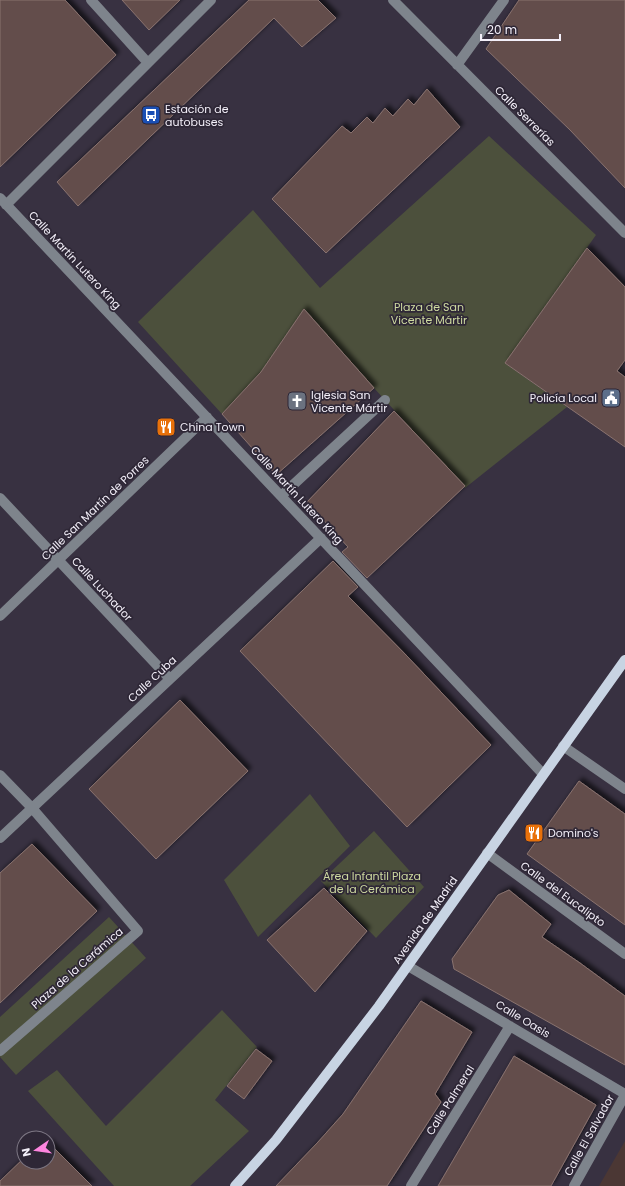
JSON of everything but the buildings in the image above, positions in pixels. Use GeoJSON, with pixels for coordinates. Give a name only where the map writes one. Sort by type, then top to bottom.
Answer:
{"type":"FeatureCollection","features":[{"type":"Feature","properties":{"kind":"main road","name":"Avenida de Madrid"},"geometry":{"type":"LineString","coordinates":[[234,1186],[276,1140],[379,1006],[625,660]]}},
{"type":"Feature","properties":{"kind":"street"},"geometry":{"type":"LineString","coordinates":[[91,0],[148,63]]}},
{"type":"Feature","properties":{"kind":"street"},"geometry":{"type":"LineString","coordinates":[[3,201],[148,63],[211,0]]}},
{"type":"Feature","properties":{"kind":"street","name":"Calle Serrerías"},"geometry":{"type":"LineString","coordinates":[[393,0],[625,233]]}},
{"type":"Feature","properties":{"kind":"street"},"geometry":{"type":"LineString","coordinates":[[457,65],[504,0]]}},
{"type":"Feature","properties":{"kind":"street","name":"Calle Martín Lutero King"},"geometry":{"type":"LineString","coordinates":[[3,201],[543,774]]}},
{"type":"Feature","properties":{"kind":"street"},"geometry":{"type":"LineString","coordinates":[[281,496],[385,400]]}},
{"type":"Feature","properties":{"kind":"street","name":"Calle San Martín de Porres"},"geometry":{"type":"LineString","coordinates":[[0,616],[207,417]]}},
{"type":"Feature","properties":{"kind":"street","name":"Calle Luchador"},"geometry":{"type":"LineString","coordinates":[[0,498],[170,679]]}},
{"type":"Feature","properties":{"kind":"street","name":"Calle Cuba"},"geometry":{"type":"LineString","coordinates":[[0,838],[321,538]]}},
{"type":"Feature","properties":{"kind":"street"},"geometry":{"type":"LineString","coordinates":[[563,746],[625,789]]}},
{"type":"Feature","properties":{"kind":"street"},"geometry":{"type":"LineString","coordinates":[[0,775],[32,808]]}},
{"type":"Feature","properties":{"kind":"street","name":"Plaza de la Cerámica"},"geometry":{"type":"LineString","coordinates":[[0,1051],[138,931],[32,808]]}},
{"type":"Feature","properties":{"kind":"street","name":"Calle del Eucalipto"},"geometry":{"type":"LineString","coordinates":[[488,853],[625,954]]}},
{"type":"Feature","properties":{"kind":"street","name":"Calle Oasis"},"geometry":{"type":"LineString","coordinates":[[408,966],[625,1095]]}},
{"type":"Feature","properties":{"kind":"street","name":"Calle Palmeral"},"geometry":{"type":"LineString","coordinates":[[416,1184],[510,1026]]}},
{"type":"Feature","properties":{"kind":"street","name":"Calle El Salvador"},"geometry":{"type":"LineString","coordinates":[[574,1186],[625,1095]]}},
{"type":"Feature","properties":{"kind":"shaded area"},"geometry":{"type":"Polygon","coordinates":[[[625,1141],[625,1186],[599,1186],[625,1141]]]}},
{"type":"Feature","properties":{"kind":"green space","name":"Plaza de San Vicente Mártir"},"geometry":{"type":"Polygon","coordinates":[[[489,136],[596,235],[505,363],[567,407],[465,488],[304,309],[261,372],[222,414],[138,322],[253,210],[320,288],[489,136]]]}},
{"type":"Feature","properties":{"kind":"green space"},"geometry":{"type":"Polygon","coordinates":[[[310,794],[350,846],[258,937],[224,880],[310,794]]]}},
{"type":"Feature","properties":{"kind":"green space","name":"Área Infantil Plaza de la Cerámica"},"geometry":{"type":"Polygon","coordinates":[[[374,831],[424,887],[376,938],[321,881],[374,831]]]}},
{"type":"Feature","properties":{"kind":"green space"},"geometry":{"type":"Polygon","coordinates":[[[109,917],[146,958],[16,1075],[0,1057],[0,1017],[109,917]]]}},
{"type":"Feature","properties":{"kind":"green space"},"geometry":{"type":"Polygon","coordinates":[[[222,1010],[257,1047],[215,1100],[249,1131],[190,1186],[114,1186],[28,1091],[57,1070],[106,1126],[222,1010]]]}},
{"type":"Feature","properties":{"kind":"place","name":"Estación de autobuses"},"geometry":{"type":"Point","coordinates":[151,115]}},
{"type":"Feature","properties":{"kind":"place","name":"Policía Local"},"geometry":{"type":"Point","coordinates":[611,398]}},
{"type":"Feature","properties":{"kind":"place","name":"Iglesia San Vicente Mártir"},"geometry":{"type":"Point","coordinates":[297,401]}},
{"type":"Feature","properties":{"kind":"place","name":"China Town"},"geometry":{"type":"Point","coordinates":[166,427]}},
{"type":"Feature","properties":{"kind":"place","name":"Domino's"},"geometry":{"type":"Point","coordinates":[534,833]}}]}
